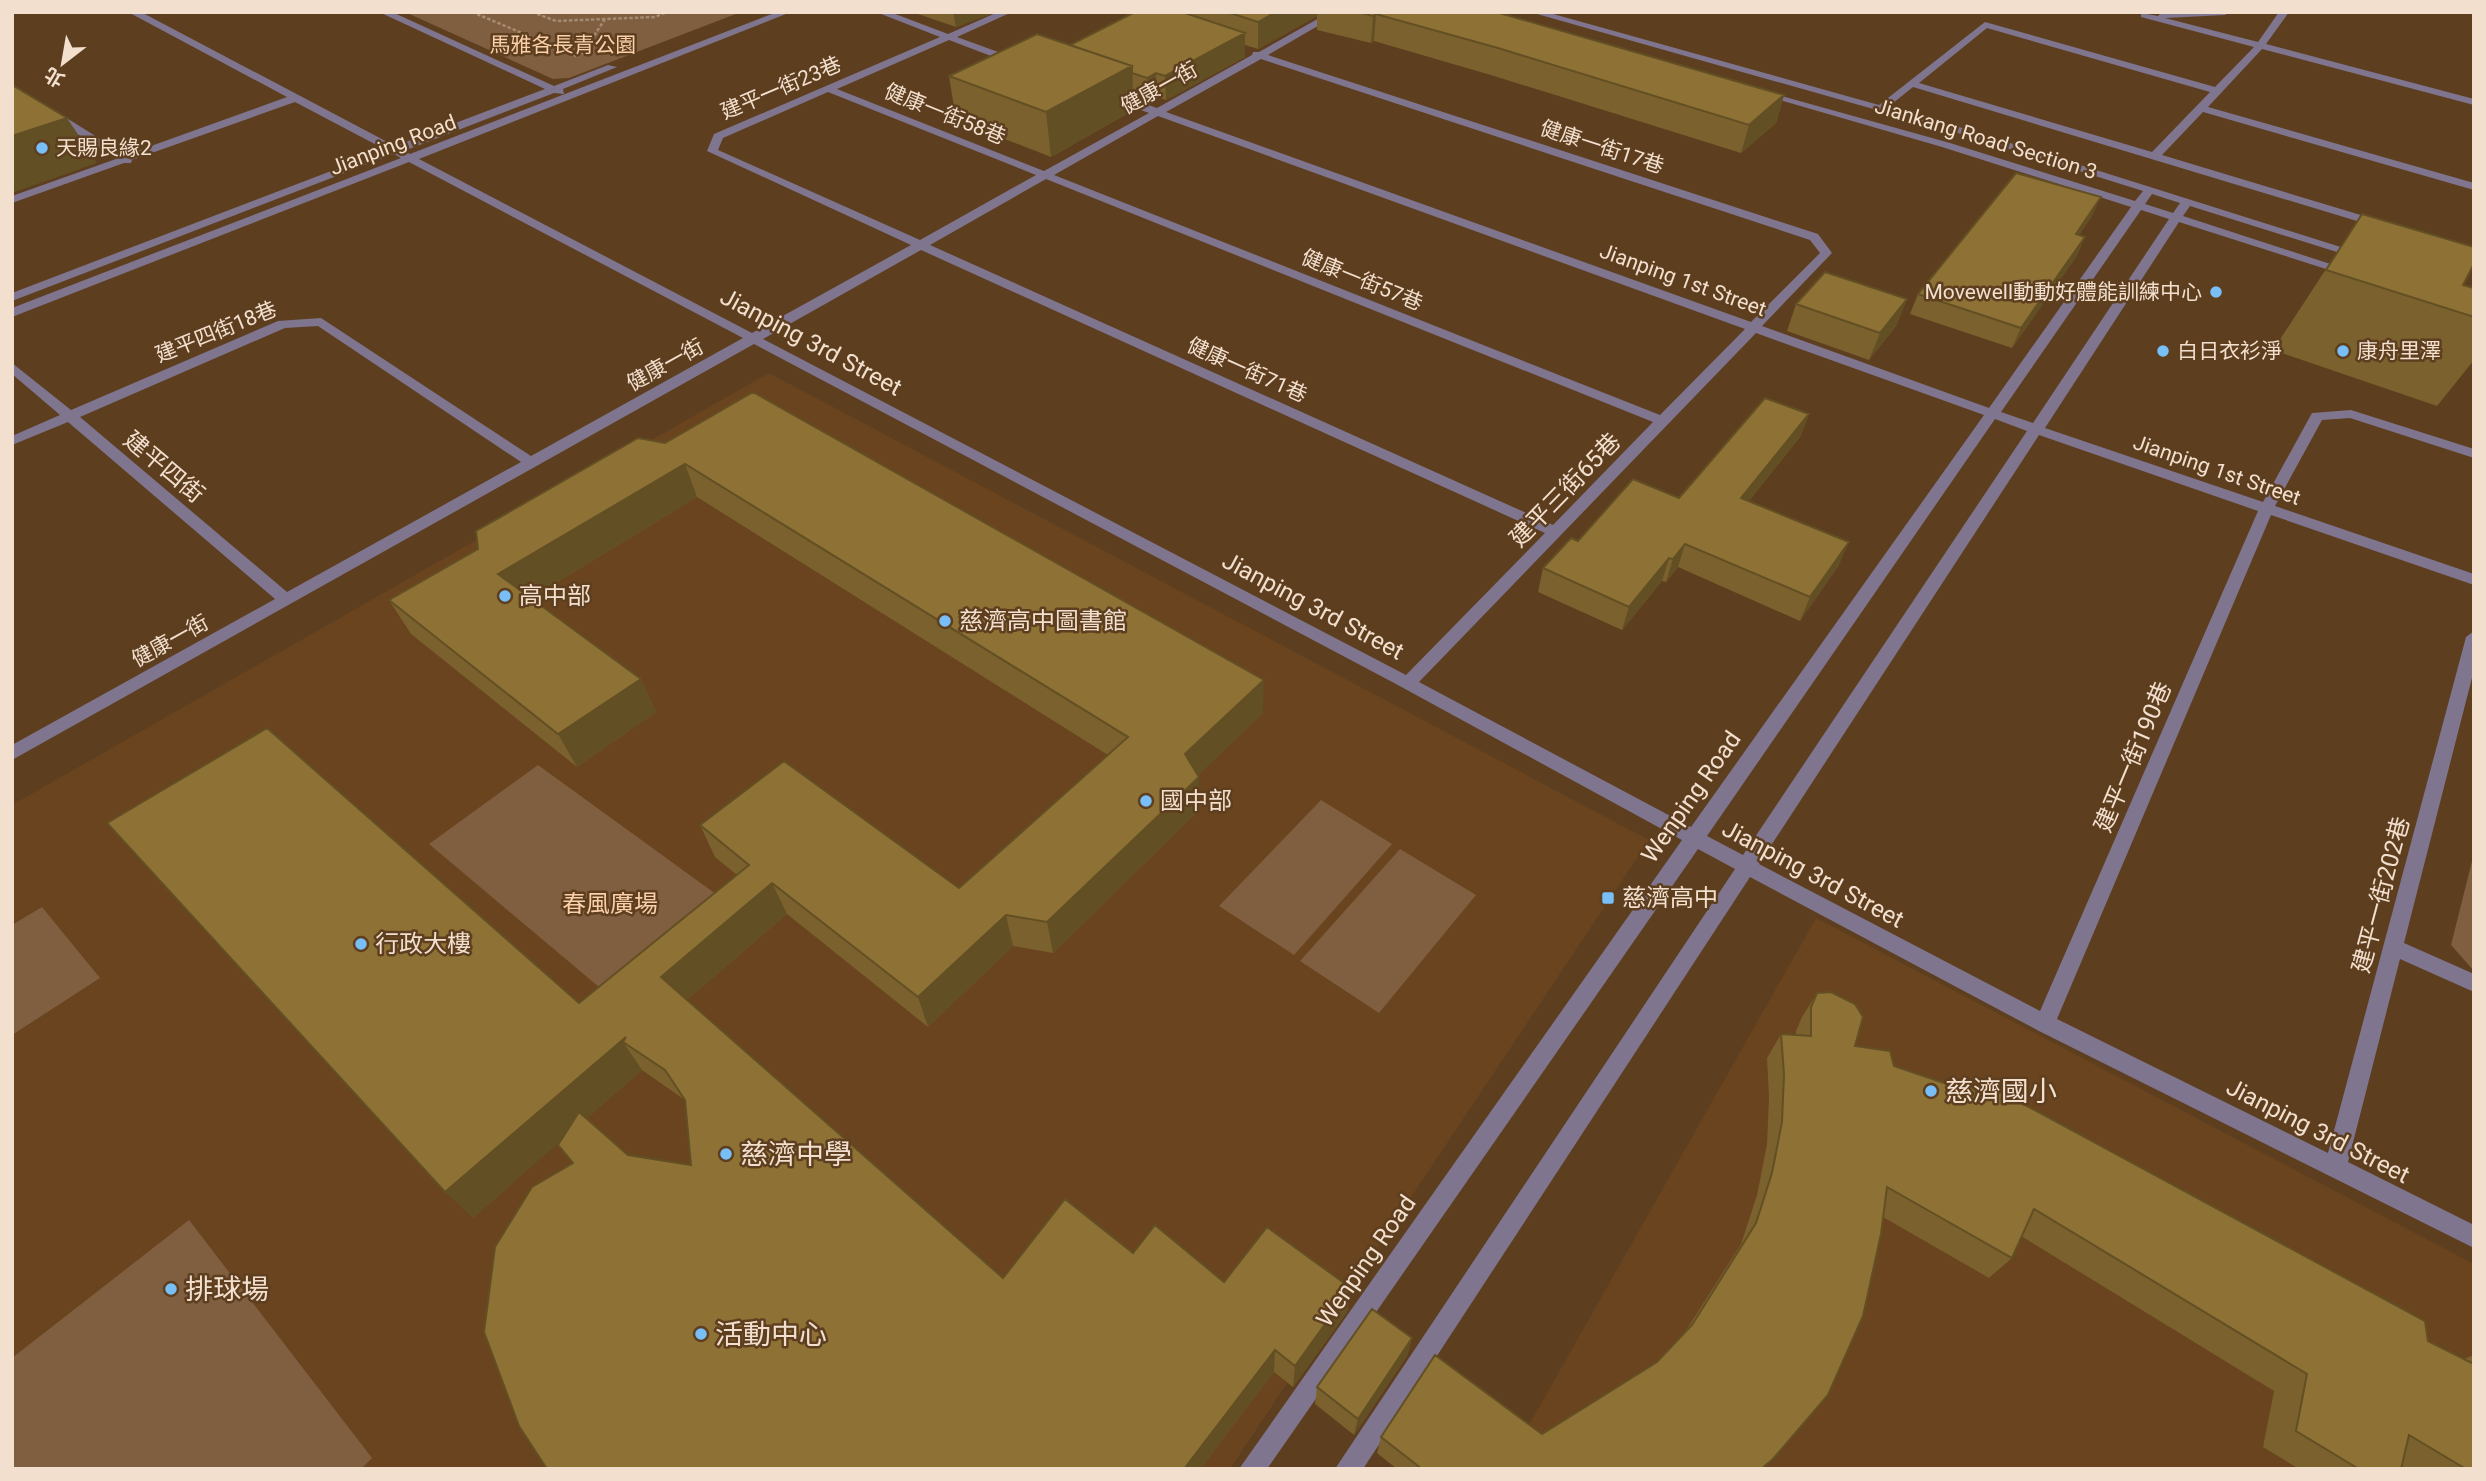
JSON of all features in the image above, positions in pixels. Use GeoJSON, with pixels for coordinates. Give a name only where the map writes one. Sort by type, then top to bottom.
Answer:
{"type":"FeatureCollection","features":[{"type":"Feature","properties":{"kind":"street","name":"Jianping 3rd Street"},"geometry":{"type":"LineString","coordinates":[[133,12],[394,150],[408,160],[1408,683],[1746,867],[2045,1023],[2474,1237]]}},
{"type":"Feature","properties":{"kind":"street"},"geometry":{"type":"LineString","coordinates":[[384,12],[569,97]]}},
{"type":"Feature","properties":{"kind":"street","name":"Jianping Road"},"geometry":{"type":"LineString","coordinates":[[12,297],[755,12]]}},
{"type":"Feature","properties":{"kind":"street","name":"Jianping Road"},"geometry":{"type":"LineString","coordinates":[[12,313],[786,12]]}},
{"type":"Feature","properties":{"kind":"street"},"geometry":{"type":"LineString","coordinates":[[881,12],[1027,66]]}},
{"type":"Feature","properties":{"kind":"street","name":"建平一街23巷"},"geometry":{"type":"LineString","coordinates":[[921,246],[712,151],[718,136],[1007,12]]}},
{"type":"Feature","properties":{"kind":"street","name":"健康一街"},"geometry":{"type":"LineString","coordinates":[[12,753],[1337,12]]}},
{"type":"Feature","properties":{"kind":"street","name":"Jiankang Road Section 3"},"geometry":{"type":"LineString","coordinates":[[1535,12],[1881,108],[2369,258]]}},
{"type":"Feature","properties":{"kind":"street"},"geometry":{"type":"LineString","coordinates":[[2225,12],[2144,15],[2474,102]]}},
{"type":"Feature","properties":{"kind":"street"},"geometry":{"type":"LineString","coordinates":[[2155,156],[2259,47],[2284,12]]}},
{"type":"Feature","properties":{"kind":"street"},"geometry":{"type":"LineString","coordinates":[[1881,108],[1985,25],[2218,91]]}},
{"type":"Feature","properties":{"kind":"street"},"geometry":{"type":"LineString","coordinates":[[1247,51],[1260,55]]}},
{"type":"Feature","properties":{"kind":"street","name":"健康一街17巷"},"geometry":{"type":"LineString","coordinates":[[1260,55],[1814,237],[1826,253],[1754,328]]}},
{"type":"Feature","properties":{"kind":"street"},"geometry":{"type":"LineString","coordinates":[[1910,83],[2394,228]]}},
{"type":"Feature","properties":{"kind":"street"},"geometry":{"type":"LineString","coordinates":[[12,88],[127,160]]}},
{"type":"Feature","properties":{"kind":"street","name":"Jiankang Road Section 3"},"geometry":{"type":"LineString","coordinates":[[1748,88],[1946,145],[2368,278]]}},
{"type":"Feature","properties":{"kind":"street","name":"健康一街58巷"},"geometry":{"type":"LineString","coordinates":[[829,89],[1047,175]]}},
{"type":"Feature","properties":{"kind":"street","name":"Jianping 1st Street"},"geometry":{"type":"LineString","coordinates":[[1105,94],[1992,414],[2474,580]]}},
{"type":"Feature","properties":{"kind":"street"},"geometry":{"type":"LineString","coordinates":[[12,201],[295,98]]}},
{"type":"Feature","properties":{"kind":"street"},"geometry":{"type":"LineString","coordinates":[[2202,108],[2474,187]]}},
{"type":"Feature","properties":{"kind":"street","name":"健康一街57巷"},"geometry":{"type":"LineString","coordinates":[[1047,175],[1663,421]]}},
{"type":"Feature","properties":{"kind":"street","name":"Wenping Road"},"geometry":{"type":"LineString","coordinates":[[1252,1469],[2149,190]]}},
{"type":"Feature","properties":{"kind":"street"},"geometry":{"type":"LineString","coordinates":[[1348,1469],[2187,201]]}},
{"type":"Feature","properties":{"kind":"street","name":"健康一街71巷"},"geometry":{"type":"LineString","coordinates":[[921,246],[1556,532]]}},
{"type":"Feature","properties":{"kind":"street","name":"建平四街18巷"},"geometry":{"type":"LineString","coordinates":[[12,441],[283,324],[321,323],[532,463]]}},
{"type":"Feature","properties":{"kind":"street","name":"建平三街65巷"},"geometry":{"type":"LineString","coordinates":[[1408,683],[1754,328]]}},
{"type":"Feature","properties":{"kind":"street","name":"建平四街"},"geometry":{"type":"LineString","coordinates":[[12,366],[286,600]]}},
{"type":"Feature","properties":{"kind":"street","name":"建平一街190巷"},"geometry":{"type":"LineString","coordinates":[[2045,1023],[2266,510],[2316,416],[2351,414],[2474,454]]}},
{"type":"Feature","properties":{"kind":"street","name":"建平一街202巷"},"geometry":{"type":"LineString","coordinates":[[2336,1166],[2474,637]]}},
{"type":"Feature","properties":{"kind":"street"},"geometry":{"type":"LineString","coordinates":[[2393,947],[2474,983]]}},
{"type":"Feature","properties":{"kind":"path"},"geometry":{"type":"LineString","coordinates":[[472,12],[580,57]]}},
{"type":"Feature","properties":{"kind":"path"},"geometry":{"type":"LineString","coordinates":[[532,12],[556,21],[655,16],[667,12]]}},
{"type":"Feature","properties":{"kind":"shaded area","name":"慈濟中學"},"geometry":{"type":"Polygon","coordinates":[[[769,373],[1649,840],[1230,1469],[12,1469],[12,805],[769,373]]]}},
{"type":"Feature","properties":{"kind":"shaded area","name":"慈濟國小"},"geometry":{"type":"Polygon","coordinates":[[[1816,918],[2474,1264],[2474,1469],[1504,1469],[1816,918]]]}},
{"type":"Feature","properties":{"kind":"green space","name":"馬雅各長青公園"},"geometry":{"type":"Polygon","coordinates":[[[405,12],[741,12],[569,78],[553,79],[405,12]]]}},
{"type":"Feature","properties":{"kind":"green space","name":"春風廣場"},"geometry":{"type":"Polygon","coordinates":[[[538,765],[731,905],[618,1003],[429,844],[538,765]]]}},
{"type":"Feature","properties":{"kind":"green space"},"geometry":{"type":"Polygon","coordinates":[[[1321,800],[1392,844],[1294,955],[1219,906],[1321,800]]]}},
{"type":"Feature","properties":{"kind":"green space"},"geometry":{"type":"Polygon","coordinates":[[[1400,849],[1476,895],[1379,1013],[1300,961],[1400,849]]]}},
{"type":"Feature","properties":{"kind":"green space"},"geometry":{"type":"Polygon","coordinates":[[[2474,853],[2474,971],[2451,945],[2474,853]]]}},
{"type":"Feature","properties":{"kind":"green space"},"geometry":{"type":"Polygon","coordinates":[[[42,907],[100,978],[12,1035],[12,925],[42,907]]]}},
{"type":"Feature","properties":{"kind":"green space","name":"排球場"},"geometry":{"type":"Polygon","coordinates":[[[189,1220],[372,1458],[361,1469],[12,1469],[12,1358],[189,1220]]]}},
{"type":"Feature","properties":{"kind":"building"},"geometry":{"type":"Polygon","coordinates":[[[1135,12],[1182,12],[1245,33],[1165,76],[1156,73],[1147,78],[1132,73],[1132,66],[1070,45],[1135,12]]]}},
{"type":"Feature","properties":{"kind":"building"},"geometry":{"type":"Polygon","coordinates":[[[1227,12],[1276,12],[1258,22],[1227,12]]]}},
{"type":"Feature","properties":{"kind":"building"},"geometry":{"type":"Polygon","coordinates":[[[1358,12],[1496,12],[1784,95],[1749,125],[1498,48],[1376,14],[1373,16],[1358,12]]]}},
{"type":"Feature","properties":{"kind":"building"},"geometry":{"type":"Polygon","coordinates":[[[1037,34],[1132,66],[1046,112],[949,76],[1037,34]]]}},
{"type":"Feature","properties":{"kind":"building"},"geometry":{"type":"Polygon","coordinates":[[[12,85],[67,118],[12,136],[12,85]]]}},
{"type":"Feature","properties":{"kind":"building"},"geometry":{"type":"Polygon","coordinates":[[[2016,173],[2101,197],[2076,234],[2085,237],[2021,328],[1918,294],[2016,173]]]}},
{"type":"Feature","properties":{"kind":"building"},"geometry":{"type":"Polygon","coordinates":[[[2362,214],[2474,247],[2474,264],[2463,285],[2474,288],[2474,317],[2326,270],[2362,214]]]}},
{"type":"Feature","properties":{"kind":"building"},"geometry":{"type":"Polygon","coordinates":[[[1825,272],[1907,299],[1880,333],[1796,304],[1825,272]]]}},
{"type":"Feature","properties":{"kind":"building"},"geometry":{"type":"Polygon","coordinates":[[[753,392],[1264,680],[1185,754],[1199,777],[1047,922],[1006,915],[918,997],[772,883],[661,977],[1003,1278],[1065,1199],[1133,1253],[1155,1225],[1224,1282],[1267,1227],[1351,1288],[1295,1366],[1275,1350],[1184,1469],[547,1469],[519,1426],[484,1332],[495,1247],[532,1187],[573,1163],[558,1145],[579,1112],[628,1155],[691,1165],[685,1100],[665,1070],[623,1042],[626,1037],[445,1192],[107,823],[267,728],[579,1003],[749,865],[700,825],[784,761],[959,888],[1128,737],[685,464],[498,574],[641,679],[558,734],[389,600],[478,549],[476,531],[638,438],[665,443],[753,392]]]}},
{"type":"Feature","properties":{"kind":"building"},"geometry":{"type":"Polygon","coordinates":[[[1765,398],[1809,414],[1741,498],[1849,542],[1810,597],[1685,544],[1673,559],[1669,558],[1629,607],[1543,568],[1571,538],[1578,541],[1633,479],[1679,498],[1765,398]]]}},
{"type":"Feature","properties":{"kind":"building"},"geometry":{"type":"Polygon","coordinates":[[[1831,992],[1855,1004],[1863,1017],[1855,1046],[1890,1051],[1894,1066],[1976,1094],[1977,1079],[2425,1321],[2428,1341],[2474,1364],[2474,1469],[2466,1469],[2409,1435],[2401,1469],[2359,1469],[2296,1431],[2307,1374],[2034,1209],[2012,1258],[1887,1187],[1881,1234],[1863,1316],[1828,1395],[1773,1459],[1761,1469],[1422,1469],[1381,1437],[1435,1355],[1542,1434],[1657,1362],[1692,1325],[1756,1223],[1772,1173],[1782,1122],[1784,1074],[1781,1034],[1811,1036],[1811,1007],[1817,993],[1831,992]]]}},
{"type":"Feature","properties":{"kind":"building"},"geometry":{"type":"Polygon","coordinates":[[[1372,1309],[1412,1338],[1358,1419],[1317,1387],[1372,1309]]]}},
{"type":"Feature","properties":{"kind":"place","name":"天賜良緣2"},"geometry":{"type":"Point","coordinates":[42,148]}},
{"type":"Feature","properties":{"kind":"place","name":"Movewell動動好體能訓練中心"},"geometry":{"type":"Point","coordinates":[2216,292]}},
{"type":"Feature","properties":{"kind":"place","name":"白日衣衫淨"},"geometry":{"type":"Point","coordinates":[2163,351]}},
{"type":"Feature","properties":{"kind":"place","name":"康舟里澤"},"geometry":{"type":"Point","coordinates":[2343,351]}},
{"type":"Feature","properties":{"kind":"place","name":"高中部"},"geometry":{"type":"Point","coordinates":[505,596]}},
{"type":"Feature","properties":{"kind":"place","name":"慈濟高中圖書館"},"geometry":{"type":"Point","coordinates":[945,621]}},
{"type":"Feature","properties":{"kind":"place","name":"國中部"},"geometry":{"type":"Point","coordinates":[1146,801]}},
{"type":"Feature","properties":{"kind":"place","name":"慈濟高中"},"geometry":{"type":"Point","coordinates":[1608,898]}},
{"type":"Feature","properties":{"kind":"place","name":"行政大樓"},"geometry":{"type":"Point","coordinates":[361,944]}},
{"type":"Feature","properties":{"kind":"place","name":"慈濟國小"},"geometry":{"type":"Point","coordinates":[1931,1091]}},
{"type":"Feature","properties":{"kind":"place","name":"慈濟中學"},"geometry":{"type":"Point","coordinates":[726,1154]}},
{"type":"Feature","properties":{"kind":"place","name":"排球場"},"geometry":{"type":"Point","coordinates":[171,1289]}},
{"type":"Feature","properties":{"kind":"place","name":"活動中心"},"geometry":{"type":"Point","coordinates":[701,1334]}}]}
